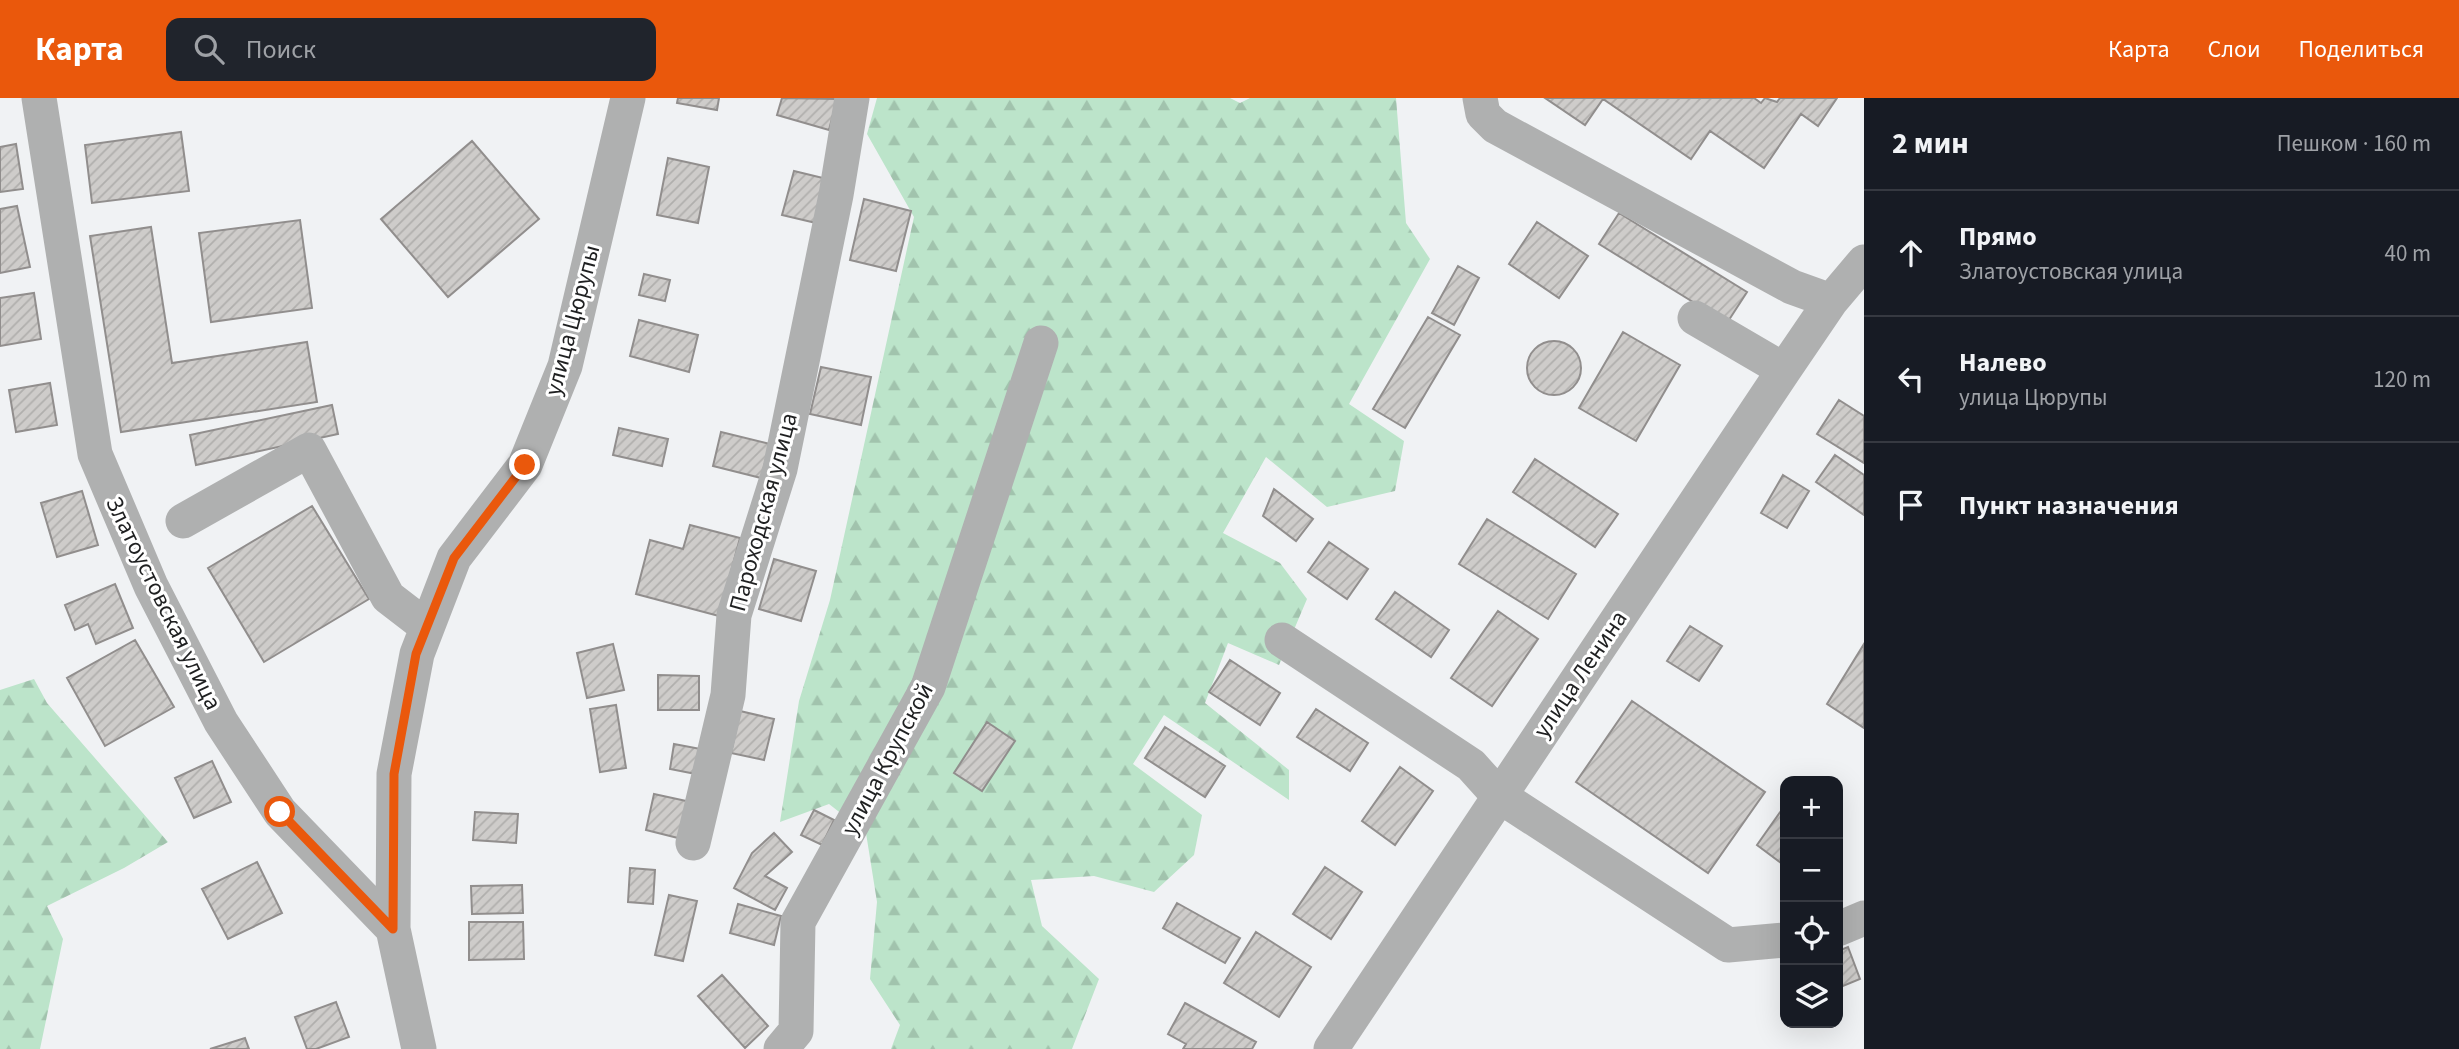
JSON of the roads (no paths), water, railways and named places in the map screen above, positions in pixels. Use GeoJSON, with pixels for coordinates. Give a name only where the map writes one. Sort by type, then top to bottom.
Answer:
{"type":"FeatureCollection","features":[{"type":"Feature","properties":{"kind":"street","name":"Златоустовская улица"},"geometry":{"type":"LineString","coordinates":[[39,98],[95,454],[151,586],[221,722],[280,812],[393,929]]}},
{"type":"Feature","properties":{"kind":"street","name":"улица Цюрупы"},"geometry":{"type":"LineString","coordinates":[[393,929],[394,774],[416,654],[454,558],[525,465],[565,366],[628,98]]}},
{"type":"Feature","properties":{"kind":"street","name":"Пароходская улица"},"geometry":{"type":"LineString","coordinates":[[693,843],[728,695],[734,615],[780,469],[836,195],[852,98]]}},
{"type":"Feature","properties":{"kind":"street"},"geometry":{"type":"LineString","coordinates":[[1480,98],[1483,114],[1495,126],[1792,287],[1831,301]]}},
{"type":"Feature","properties":{"kind":"street","name":"улица Ленина"},"geometry":{"type":"LineString","coordinates":[[1831,301],[1864,237]]}},
{"type":"Feature","properties":{"kind":"street","name":"улица Ленина"},"geometry":{"type":"LineString","coordinates":[[1331,1049],[1784,370],[1831,301],[1864,262]]}},
{"type":"Feature","properties":{"kind":"street"},"geometry":{"type":"LineString","coordinates":[[1695,318],[1784,370]]}},
{"type":"Feature","properties":{"kind":"street","name":"улица Крупской"},"geometry":{"type":"LineString","coordinates":[[781,1049],[796,1031],[798,922],[928,687],[1041,343]]}},
{"type":"Feature","properties":{"kind":"street"},"geometry":{"type":"LineString","coordinates":[[183,520],[309,450],[388,597],[427,627]]}},
{"type":"Feature","properties":{"kind":"street"},"geometry":{"type":"LineString","coordinates":[[1282,640],[1471,765],[1498,795],[1728,945],[1780,940]]}},
{"type":"Feature","properties":{"kind":"street"},"geometry":{"type":"LineString","coordinates":[[1843,927],[1864,918]]}},
{"type":"Feature","properties":{"kind":"street"},"geometry":{"type":"LineString","coordinates":[[393,929],[419,1049]]}}]}
